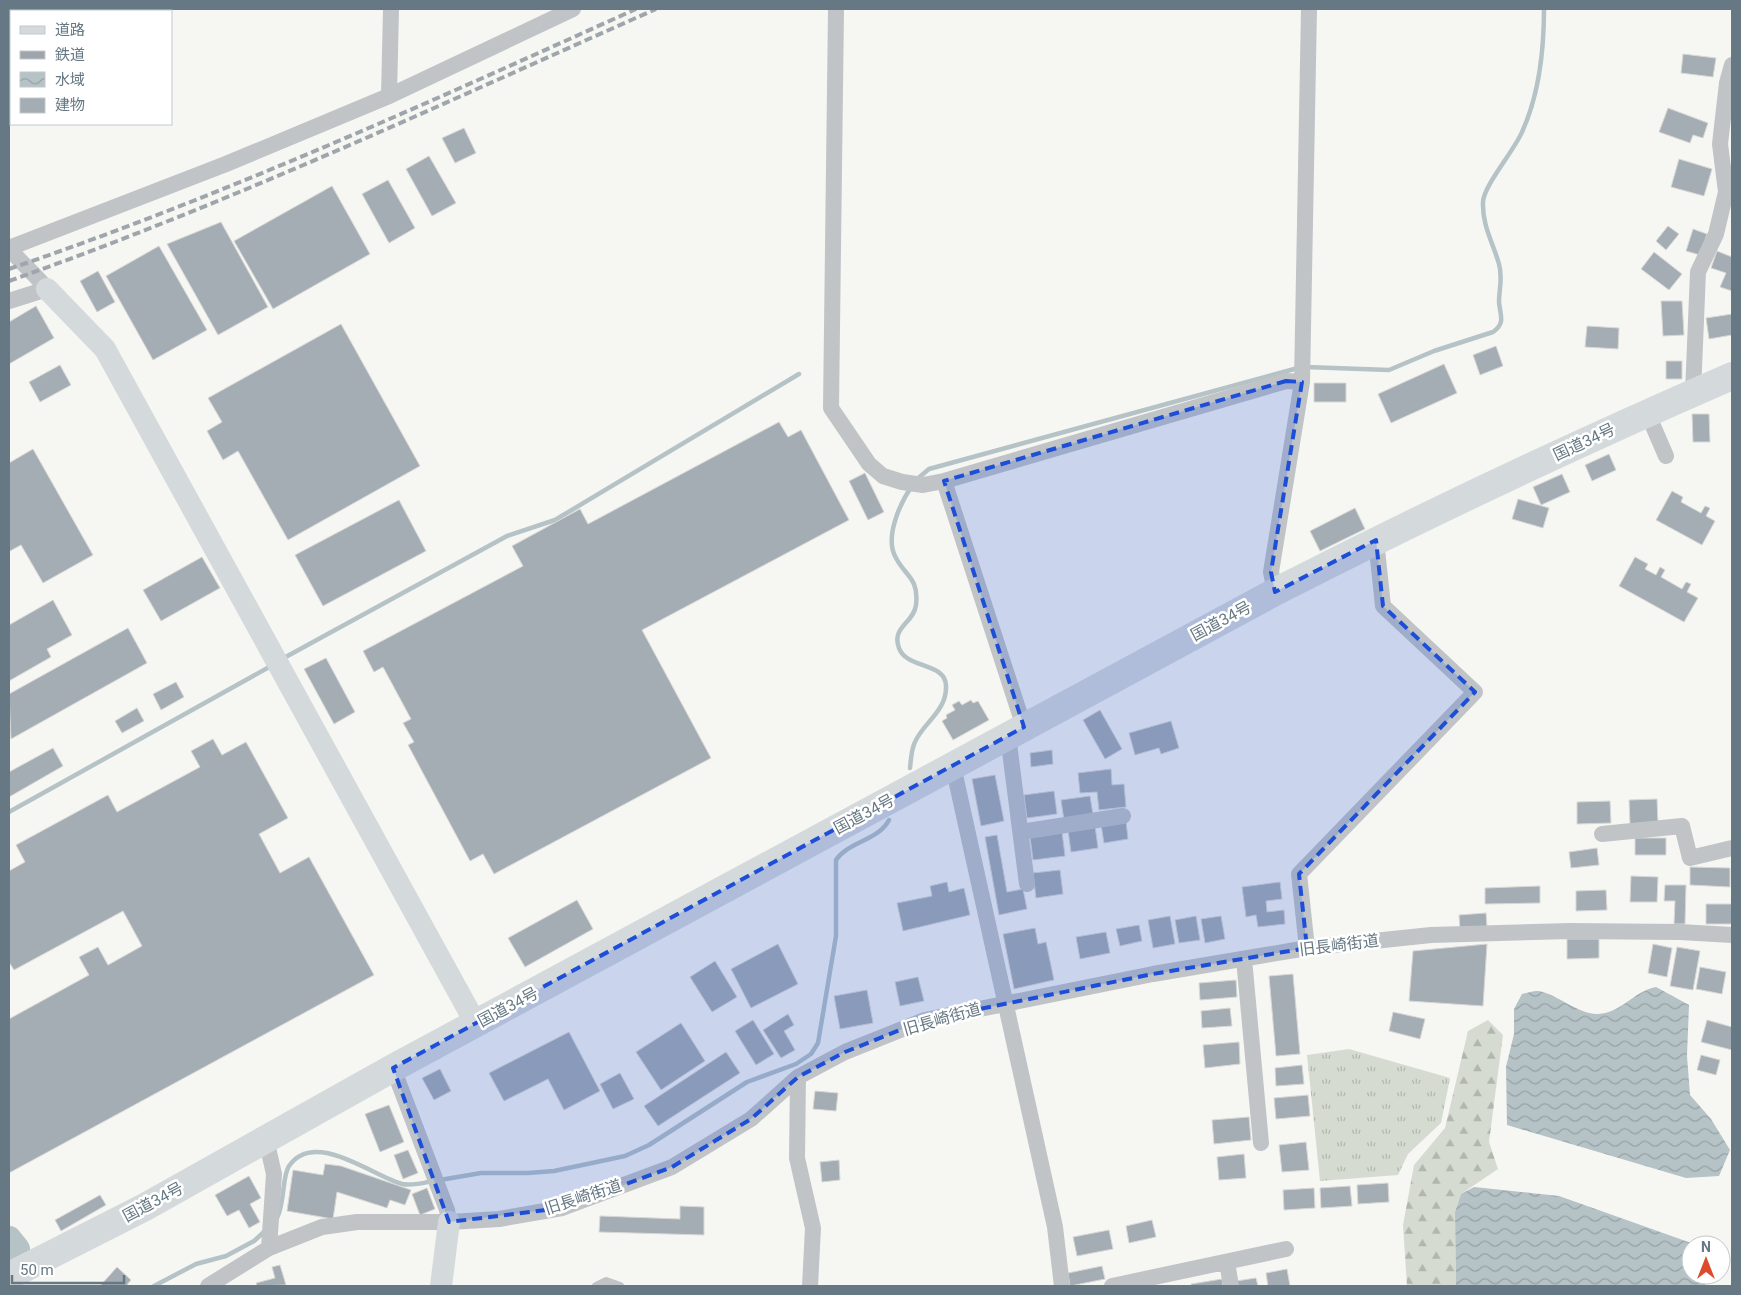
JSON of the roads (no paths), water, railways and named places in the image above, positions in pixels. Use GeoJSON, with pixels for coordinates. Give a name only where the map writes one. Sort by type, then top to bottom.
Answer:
{"type":"FeatureCollection","features":[{"type":"Feature","properties":{"kind":"highway","name":"国道34号"},"geometry":{"type":"LineString","coordinates":[[9,1276],[145,1207],[393,1068],[1275,592],[1376,540],[1647,412],[1732,376]]}},
{"type":"Feature","properties":{"kind":"street"},"geometry":{"type":"LineString","coordinates":[[389,96],[391,9]]}},
{"type":"Feature","properties":{"kind":"street"},"geometry":{"type":"LineString","coordinates":[[476,1024],[105,349],[47,289],[34,272],[22,264],[9,248],[226,164],[389,96],[573,9]]}},
{"type":"Feature","properties":{"kind":"street"},"geometry":{"type":"LineString","coordinates":[[836,9],[831,408],[870,464],[883,476],[902,482],[923,485],[944,481],[1286,381],[1302,382]]}},
{"type":"Feature","properties":{"kind":"street"},"geometry":{"type":"LineString","coordinates":[[1275,592],[1271,572],[1302,382],[1310,9]]}},
{"type":"Feature","properties":{"kind":"street"},"geometry":{"type":"LineString","coordinates":[[1693,393],[1698,272],[1716,234],[1726,192],[1720,144],[1732,65]]}},
{"type":"Feature","properties":{"kind":"street"},"geometry":{"type":"LineString","coordinates":[[9,301],[47,289]]}},
{"type":"Feature","properties":{"kind":"street"},"geometry":{"type":"LineString","coordinates":[[1647,412],[1666,456]]}},
{"type":"Feature","properties":{"kind":"street"},"geometry":{"type":"LineString","coordinates":[[944,481],[1016,731],[1020,832],[1027,884]]}},
{"type":"Feature","properties":{"kind":"street"},"geometry":{"type":"LineString","coordinates":[[1307,948],[1299,874],[1476,692],[1383,606],[1376,540]]}},
{"type":"Feature","properties":{"kind":"street"},"geometry":{"type":"LineString","coordinates":[[953,766],[1055,1227],[1062,1286]]}},
{"type":"Feature","properties":{"kind":"street"},"geometry":{"type":"LineString","coordinates":[[1020,832],[1123,816]]}},
{"type":"Feature","properties":{"kind":"street"},"geometry":{"type":"LineString","coordinates":[[1602,834],[1682,826],[1690,858],[1732,848]]}},
{"type":"Feature","properties":{"kind":"street","name":"旧長崎街道"},"geometry":{"type":"LineString","coordinates":[[208,1286],[269,1248],[322,1226],[357,1222],[449,1222],[499,1219],[562,1208],[672,1167],[751,1118],[798,1077],[845,1052],[925,1020],[1004,1002],[1307,948],[1431,935],[1570,931],[1680,932],[1732,935]]}},
{"type":"Feature","properties":{"kind":"street"},"geometry":{"type":"LineString","coordinates":[[1244,959],[1262,1143]]}},
{"type":"Feature","properties":{"kind":"street"},"geometry":{"type":"LineString","coordinates":[[393,1068],[435,1178],[449,1222],[445,1270],[441,1286]]}},
{"type":"Feature","properties":{"kind":"street"},"geometry":{"type":"LineString","coordinates":[[798,1077],[797,1158],[813,1228],[810,1286]]}},
{"type":"Feature","properties":{"kind":"street"},"geometry":{"type":"LineString","coordinates":[[266,1139],[274,1174],[269,1248]]}},
{"type":"Feature","properties":{"kind":"street"},"geometry":{"type":"LineString","coordinates":[[1112,1286],[1286,1249]]}},
{"type":"Feature","properties":{"kind":"street"},"geometry":{"type":"LineString","coordinates":[[1227,1262],[1231,1286]]}},
{"type":"Feature","properties":{"kind":"lane"},"geometry":{"type":"LineString","coordinates":[[596,1286],[606,1281],[620,1286]]}},
{"type":"Feature","properties":{"kind":"water"},"geometry":{"type":"Polygon","coordinates":[[[1656,987],[1689,1005],[1687,1056],[1690,1095],[1711,1119],[1730,1150],[1719,1176],[1686,1178],[1507,1125],[1506,1067],[1514,1034],[1514,1009],[1522,994],[1535,991],[1543,992],[1583,1011],[1598,1014],[1614,1010],[1640,993],[1656,987]]]}},
{"type":"Feature","properties":{"kind":"water"},"geometry":{"type":"Polygon","coordinates":[[[1474,1187],[1559,1196],[1681,1239],[1681,1285],[1705,1286],[1456,1286],[1455,1212],[1461,1194],[1474,1187]]]}},
{"type":"Feature","properties":{"kind":"waterway"},"geometry":{"type":"LineString","coordinates":[[1306,367],[1389,370],[1434,351],[1493,332],[1500,325],[1500,269],[1486,226],[1483,202],[1488,187],[1518,140],[1533,103],[1542,56],[1544,9]]}},
{"type":"Feature","properties":{"kind":"waterway"},"geometry":{"type":"LineString","coordinates":[[916,480],[929,469],[1298,368]]}},
{"type":"Feature","properties":{"kind":"waterway"},"geometry":{"type":"LineString","coordinates":[[282,659],[507,536],[555,520],[799,374]]}},
{"type":"Feature","properties":{"kind":"waterway"},"geometry":{"type":"LineString","coordinates":[[910,768],[915,742],[943,703],[946,686],[944,678],[940,673],[903,655],[897,641],[900,630],[911,616],[916,605],[914,583],[896,558],[892,541],[898,511],[912,486]]}},
{"type":"Feature","properties":{"kind":"waterway"},"geometry":{"type":"LineString","coordinates":[[9,812],[271,666]]}},
{"type":"Feature","properties":{"kind":"waterway"},"geometry":{"type":"LineString","coordinates":[[440,1180],[481,1173],[554,1171],[625,1156],[649,1145],[747,1082],[796,1064],[811,1054],[818,1043],[836,936],[836,860],[848,849],[878,832],[889,820]]}},
{"type":"Feature","properties":{"kind":"waterway"},"geometry":{"type":"LineString","coordinates":[[277,1218],[280,1212],[285,1176],[289,1166],[300,1156],[313,1152],[328,1153],[344,1158],[406,1185],[433,1181]]}},
{"type":"Feature","properties":{"kind":"waterway"},"geometry":{"type":"LineString","coordinates":[[154,1286],[196,1264],[226,1256],[254,1241],[265,1231]]}},
{"type":"Feature","properties":{"kind":"waterway"},"geometry":{"type":"LineString","coordinates":[[9,1239],[17,1249]]}},
{"type":"Feature","properties":{"kind":"railway"},"geometry":{"type":"LineString","coordinates":[[9,269],[89,241],[247,179],[404,113],[636,9]]}},
{"type":"Feature","properties":{"kind":"railway"},"geometry":{"type":"LineString","coordinates":[[9,281],[91,251],[254,186],[656,9]]}}]}
